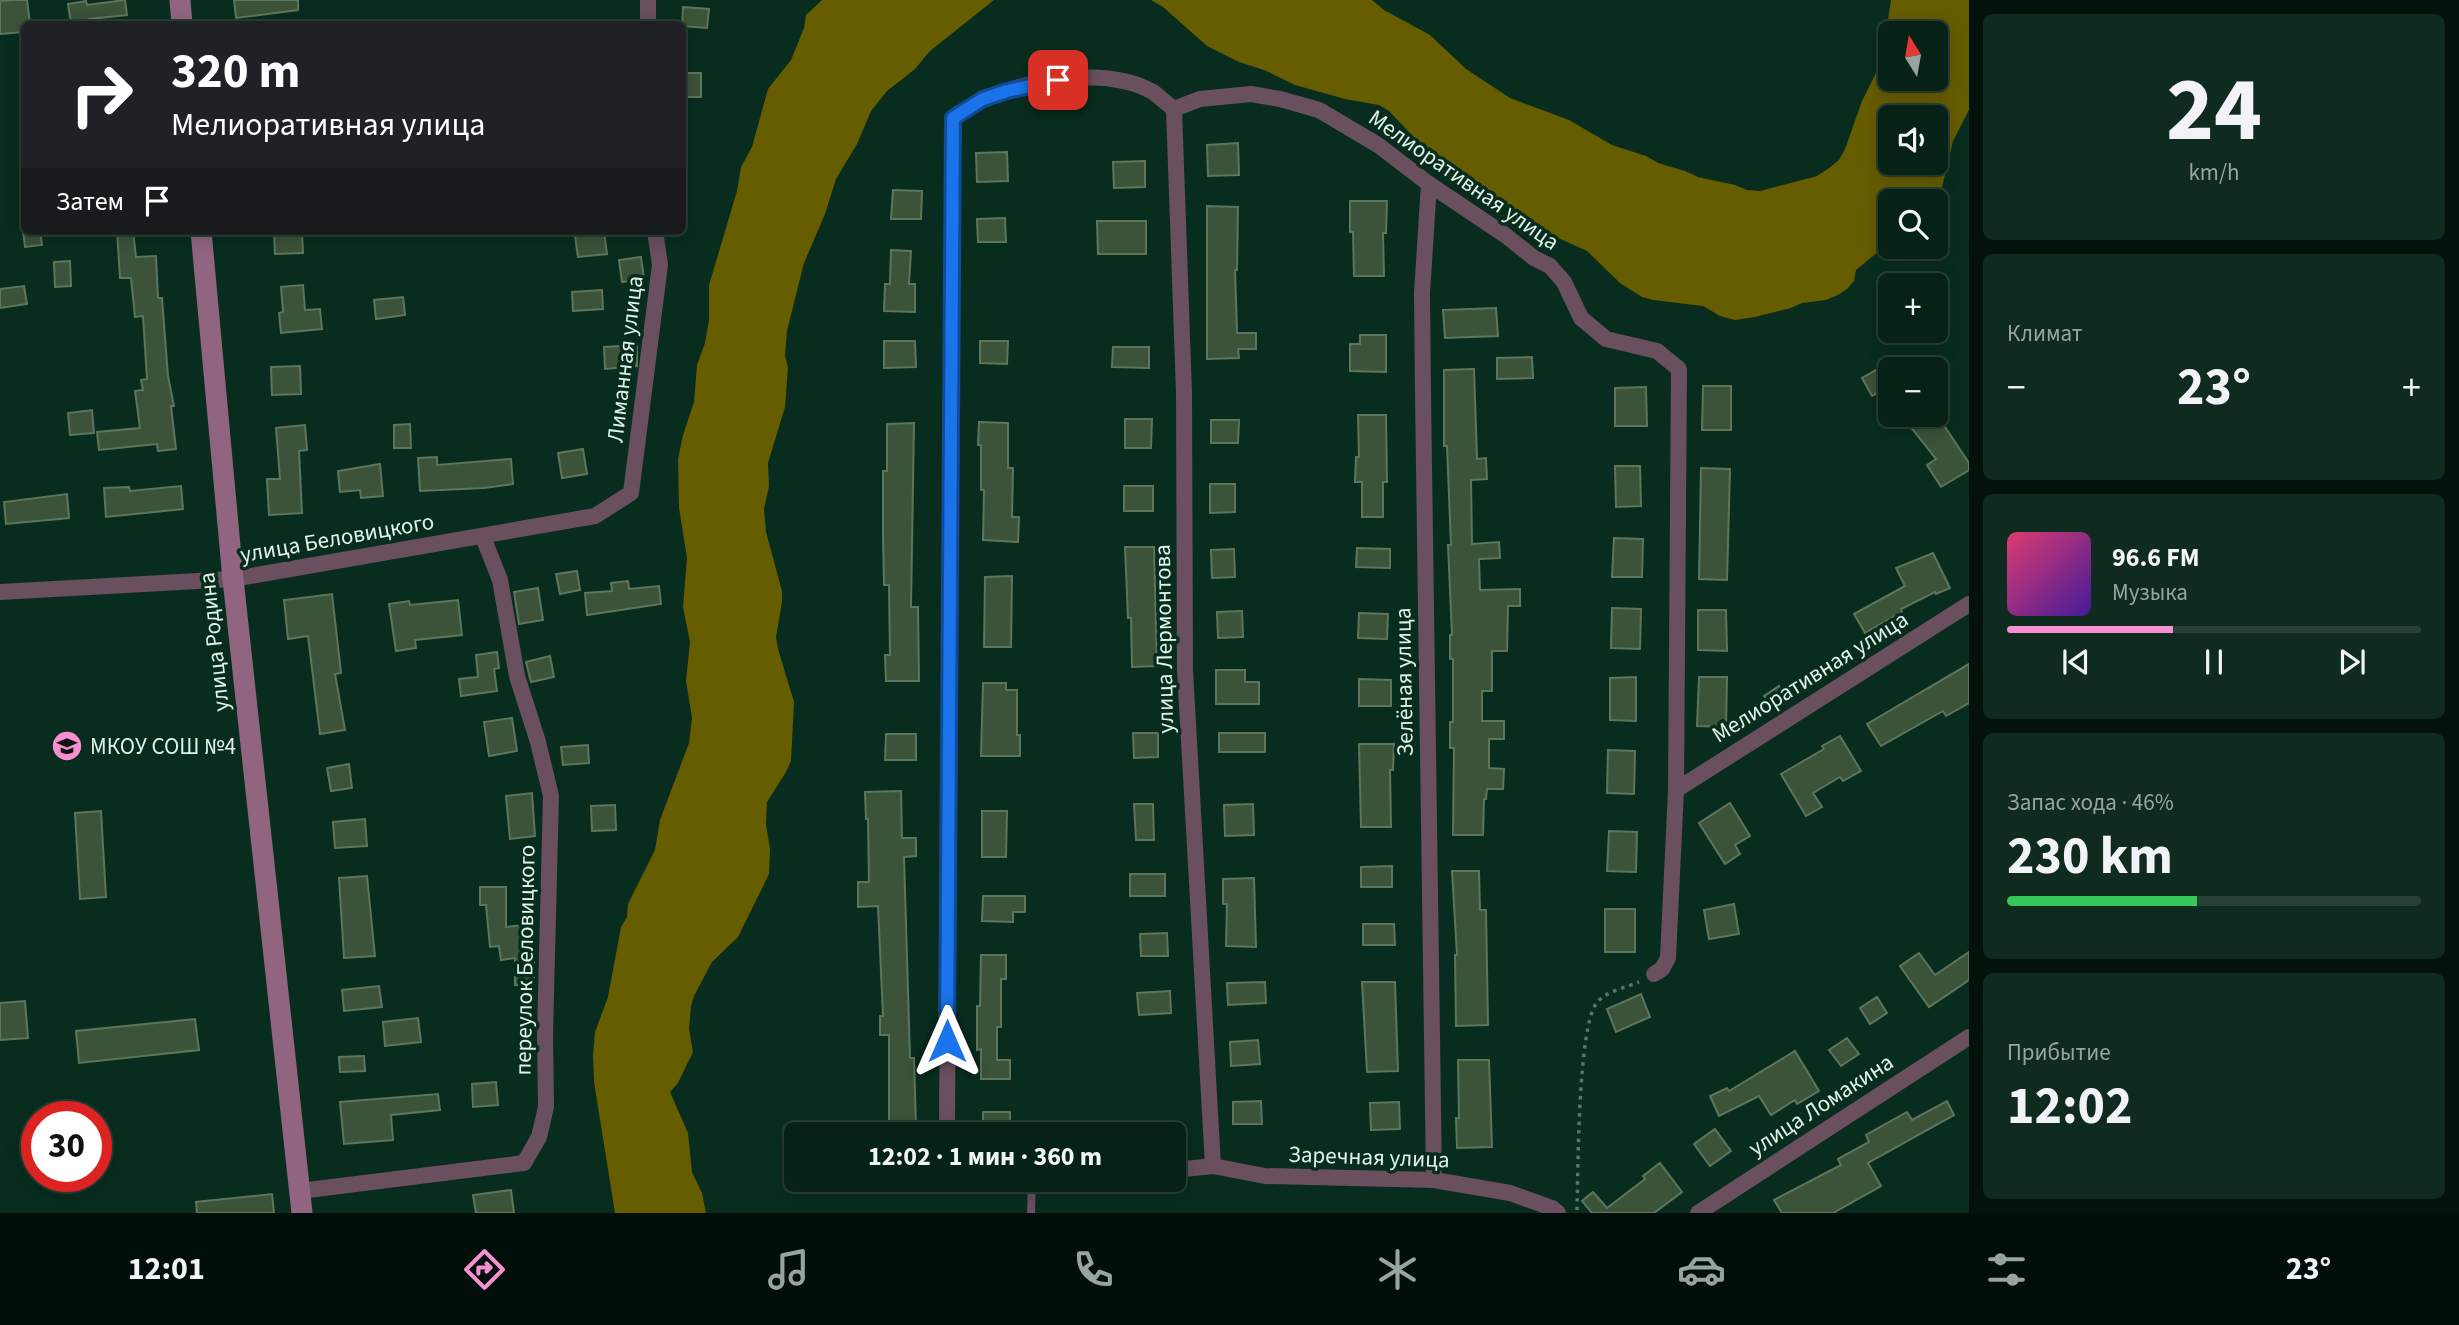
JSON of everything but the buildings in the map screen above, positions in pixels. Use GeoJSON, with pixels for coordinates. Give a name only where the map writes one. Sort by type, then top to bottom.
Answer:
{"type":"FeatureCollection","features":[{"type":"Feature","properties":{"kind":"street"},"geometry":{"type":"LineString","coordinates":[[180,0],[182,21]]}},
{"type":"Feature","properties":{"kind":"street"},"geometry":{"type":"LineString","coordinates":[[648,0],[648,21]]}},
{"type":"Feature","properties":{"kind":"street"},"geometry":{"type":"LineString","coordinates":[[948,1122],[953,118],[983,99],[1007,91],[1075,77],[1097,76],[1152,92],[1174,109]]}},
{"type":"Feature","properties":{"kind":"street","name":"Мелиоративная улица"},"geometry":{"type":"LineString","coordinates":[[1174,109],[1200,99],[1251,94],[1319,110],[1378,145],[1534,258],[1550,266],[1564,282],[1581,318],[1606,338],[1657,351],[1679,369],[1676,790],[1668,958],[1654,974]]}},
{"type":"Feature","properties":{"kind":"street","name":"улица Лермонтова"},"geometry":{"type":"LineString","coordinates":[[1174,109],[1184,393],[1185,670],[1213,1166]]}},
{"type":"Feature","properties":{"kind":"street","name":"Зелёная улица"},"geometry":{"type":"LineString","coordinates":[[1430,184],[1422,293],[1434,1180]]}},
{"type":"Feature","properties":{"kind":"street","name":"улица Родина"},"geometry":{"type":"LineString","coordinates":[[201,235],[233,579],[302,1213]]}},
{"type":"Feature","properties":{"kind":"street","name":"Лиманная улица"},"geometry":{"type":"LineString","coordinates":[[631,493],[660,265],[656,235]]}},
{"type":"Feature","properties":{"kind":"street","name":"улица Беловицкого"},"geometry":{"type":"LineString","coordinates":[[0,592],[233,579],[594,516],[631,493]]}},
{"type":"Feature","properties":{"kind":"street","name":"переулок Беловицкого"},"geometry":{"type":"LineString","coordinates":[[300,1191],[524,1163],[539,1137],[546,1107],[545,1034],[551,796],[538,742],[517,676],[500,580],[483,537]]}},
{"type":"Feature","properties":{"kind":"street","name":"Мелиоративная улица"},"geometry":{"type":"LineString","coordinates":[[1676,790],[1969,604]]}},
{"type":"Feature","properties":{"kind":"street","name":"улица Ломакина"},"geometry":{"type":"LineString","coordinates":[[1698,1213],[1716,1207],[1969,1037]]}},
{"type":"Feature","properties":{"kind":"street","name":"Заречная улица"},"geometry":{"type":"LineString","coordinates":[[1186,1169],[1213,1166],[1265,1176],[1434,1180],[1510,1192],[1552,1208],[1558,1213]]}},
{"type":"Feature","properties":{"kind":"lane"},"geometry":{"type":"LineString","coordinates":[[1031,1213],[1032,1192]]}},
{"type":"Feature","properties":{"kind":"path"},"geometry":{"type":"LineString","coordinates":[[1577,1210],[1589,1018],[1603,996],[1654,974]]}},
{"type":"Feature","properties":{"kind":"shaded area"},"geometry":{"type":"Polygon","coordinates":[[[822,0],[994,0],[930,51],[915,69],[887,91],[871,111],[857,144],[836,179],[825,214],[804,263],[787,331],[785,407],[768,463],[769,486],[764,509],[766,532],[782,591],[776,637],[794,702],[791,761],[767,802],[769,874],[738,937],[712,962],[694,996],[689,1029],[693,1052],[678,1083],[670,1092],[688,1133],[692,1172],[702,1193],[706,1213],[615,1213],[594,1082],[595,1032],[608,997],[628,904],[655,850],[660,820],[689,743],[692,718],[686,681],[690,642],[683,607],[687,558],[679,508],[678,459],[694,402],[697,365],[705,343],[709,320],[709,285],[737,191],[741,167],[752,147],[768,89],[791,60],[804,28],[806,15],[822,0]]]}},
{"type":"Feature","properties":{"kind":"shaded area"},"geometry":{"type":"Polygon","coordinates":[[[1151,0],[1372,0],[1384,10],[1430,35],[1466,69],[1510,98],[1569,120],[1612,145],[1646,156],[1658,163],[1698,177],[1760,191],[1817,176],[1839,160],[1862,101],[1878,69],[1878,91],[1948,91],[1948,21],[1888,21],[1891,0],[1969,0],[1969,110],[1953,141],[1948,162],[1948,105],[1878,105],[1878,175],[1945,175],[1941,189],[1878,189],[1878,252],[1856,270],[1854,281],[1838,295],[1735,320],[1720,316],[1703,306],[1642,297],[1620,283],[1587,251],[1543,231],[1523,216],[1463,186],[1389,111],[1379,105],[1295,85],[1207,46],[1163,7],[1151,0]]]}},
{"type":"Feature","properties":{"kind":"place","name":"МКОУ СОШ №4"},"geometry":{"type":"Point","coordinates":[67,746]}},
{"type":"Feature","properties":{"kind":"route"},"geometry":{"type":"LineString","coordinates":[[947,1041],[953,118],[983,99],[1058,80]]}}]}
